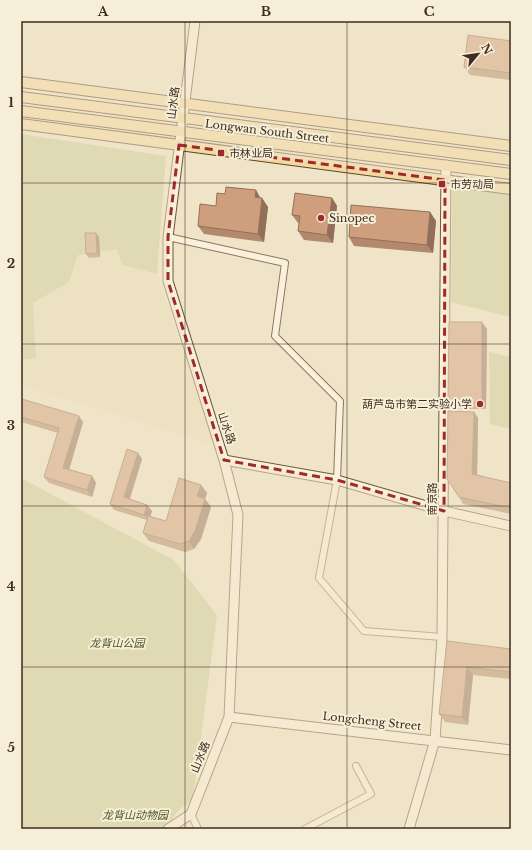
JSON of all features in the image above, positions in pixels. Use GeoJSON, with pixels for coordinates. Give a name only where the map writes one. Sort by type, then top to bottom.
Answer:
{"type":"FeatureCollection","features":[{"type":"Feature","properties":{"kind":"main road"},"geometry":{"type":"LineString","coordinates":[[21,82],[511,146]]}},
{"type":"Feature","properties":{"kind":"main road","name":"Longwan South Street"},"geometry":{"type":"LineString","coordinates":[[21,97],[511,160]]}},
{"type":"Feature","properties":{"kind":"main road","name":"Longwan South Street"},"geometry":{"type":"LineString","coordinates":[[21,111],[511,174]]}},
{"type":"Feature","properties":{"kind":"main road"},"geometry":{"type":"LineString","coordinates":[[327,136],[329,122]]}},
{"type":"Feature","properties":{"kind":"main road"},"geometry":{"type":"LineString","coordinates":[[21,124],[511,189]]}},
{"type":"Feature","properties":{"kind":"main road"},"geometry":{"type":"LineString","coordinates":[[404,175],[406,160]]}},
{"type":"Feature","properties":{"kind":"street","name":"山水路"},"geometry":{"type":"LineString","coordinates":[[190,814],[229,717],[238,515],[224,460],[168,281],[168,237],[195,21]]}},
{"type":"Feature","properties":{"kind":"street","name":"南京路"},"geometry":{"type":"LineString","coordinates":[[408,829],[435,740],[442,637],[446,165]]}},
{"type":"Feature","properties":{"kind":"street"},"geometry":{"type":"LineString","coordinates":[[168,237],[285,263],[275,336],[340,401],[337,480],[319,578],[364,630],[442,637]]}},
{"type":"Feature","properties":{"kind":"street"},"geometry":{"type":"LineString","coordinates":[[224,460],[337,480],[444,511],[511,526]]}},
{"type":"Feature","properties":{"kind":"street","name":"Longcheng Street"},"geometry":{"type":"LineString","coordinates":[[229,717],[511,750]]}},
{"type":"Feature","properties":{"kind":"street"},"geometry":{"type":"LineString","coordinates":[[305,829],[371,794],[356,766]]}},
{"type":"Feature","properties":{"kind":"street"},"geometry":{"type":"LineString","coordinates":[[168,829],[190,814],[198,829]]}},
{"type":"Feature","properties":{"kind":"highlighted area"},"geometry":{"type":"Polygon","coordinates":[[[179,145],[445,180],[444,511],[337,480],[224,460],[168,281],[168,237],[179,145]]]}},
{"type":"Feature","properties":{"kind":"shaded area"},"geometry":{"type":"Polygon","coordinates":[[[117,249],[122,265],[157,274],[215,445],[22,385],[21,360],[36,358],[33,303],[69,282],[78,255],[117,249]]]}},
{"type":"Feature","properties":{"kind":"green space"},"geometry":{"type":"Polygon","coordinates":[[[21,134],[166,156],[157,274],[122,265],[117,249],[78,255],[69,282],[33,303],[36,358],[21,360],[21,134]]]}},
{"type":"Feature","properties":{"kind":"green space"},"geometry":{"type":"Polygon","coordinates":[[[452,184],[511,193],[511,317],[451,302],[452,184]]]}},
{"type":"Feature","properties":{"kind":"green space"},"geometry":{"type":"Polygon","coordinates":[[[489,352],[511,357],[511,429],[490,424],[489,352]]]}},
{"type":"Feature","properties":{"kind":"green space","name":"龙背山公园"},"geometry":{"type":"Polygon","coordinates":[[[21,478],[174,560],[217,615],[193,799],[179,810],[164,829],[21,829],[21,478]]]}},
{"type":"Feature","properties":{"kind":"building"},"geometry":{"type":"Polygon","coordinates":[[[468,35],[511,41],[511,73],[464,67],[468,35]]]}},
{"type":"Feature","properties":{"kind":"building"},"geometry":{"type":"Polygon","coordinates":[[[226,187],[256,190],[255,197],[262,198],[258,234],[198,226],[200,204],[216,206],[217,193],[225,194],[226,187]]]}},
{"type":"Feature","properties":{"kind":"building"},"geometry":{"type":"Polygon","coordinates":[[[295,193],[332,198],[327,235],[298,231],[300,216],[292,215],[295,193]]]}},
{"type":"Feature","properties":{"kind":"building"},"geometry":{"type":"Polygon","coordinates":[[[351,205],[430,212],[427,245],[349,237],[351,205]]]}},
{"type":"Feature","properties":{"kind":"building"},"geometry":{"type":"Polygon","coordinates":[[[85,233],[96,233],[97,253],[86,254],[85,233]]]}},
{"type":"Feature","properties":{"kind":"building"},"geometry":{"type":"Polygon","coordinates":[[[449,322],[482,322],[482,403],[448,402],[449,322]]]}},
{"type":"Feature","properties":{"kind":"building"},"geometry":{"type":"Polygon","coordinates":[[[22,399],[79,416],[63,468],[92,476],[87,490],[44,477],[59,428],[21,417],[22,399]]]}},
{"type":"Feature","properties":{"kind":"building"},"geometry":{"type":"Polygon","coordinates":[[[448,411],[474,412],[472,474],[511,483],[511,508],[459,497],[447,479],[448,411]]]}},
{"type":"Feature","properties":{"kind":"building"},"geometry":{"type":"Polygon","coordinates":[[[127,449],[138,453],[124,497],[147,505],[144,515],[110,504],[127,449]]]}},
{"type":"Feature","properties":{"kind":"building"},"geometry":{"type":"Polygon","coordinates":[[[179,478],[201,485],[197,496],[205,499],[195,531],[189,541],[180,544],[143,533],[148,516],[166,521],[179,478]]]}},
{"type":"Feature","properties":{"kind":"building"},"geometry":{"type":"Polygon","coordinates":[[[447,641],[511,649],[511,672],[467,667],[462,717],[439,714],[447,641]]]}},
{"type":"Feature","properties":{"kind":"place","name":"市林业局"},"geometry":{"type":"Point","coordinates":[221,153]}},
{"type":"Feature","properties":{"kind":"place","name":"市劳动局"},"geometry":{"type":"Point","coordinates":[442,184]}},
{"type":"Feature","properties":{"kind":"place","name":"Sinopec"},"geometry":{"type":"Point","coordinates":[321,218]}},
{"type":"Feature","properties":{"kind":"place","name":"葫芦岛市第二实验小学"},"geometry":{"type":"Point","coordinates":[480,404]}},
{"type":"Feature","properties":{"kind":"park label","name":"龙背山动物园"},"geometry":{"type":"Point","coordinates":[135,815]}}]}
